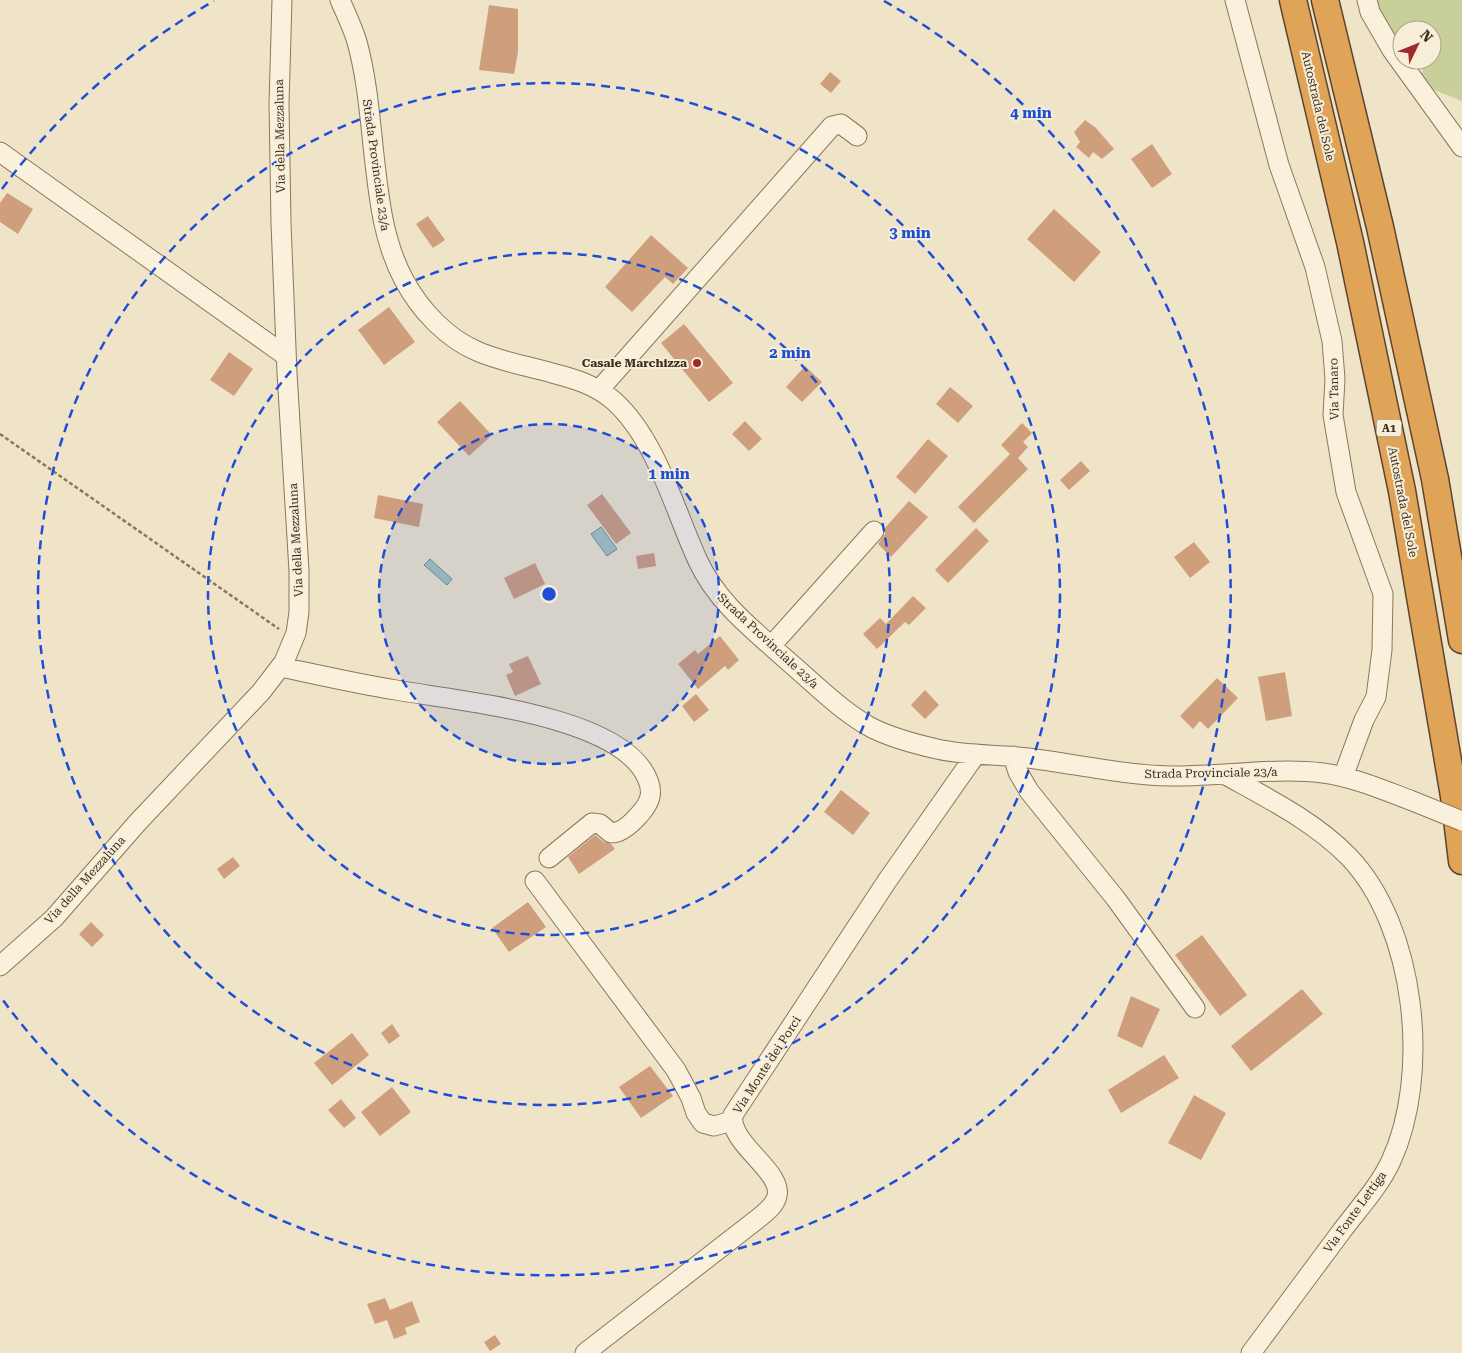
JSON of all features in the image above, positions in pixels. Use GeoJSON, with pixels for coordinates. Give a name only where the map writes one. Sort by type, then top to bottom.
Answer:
{"type":"FeatureCollection","features":[{"type":"Feature","properties":{"kind":"highway","name":"Autostrada del Sole"},"geometry":{"type":"LineString","coordinates":[[1293,0],[1350,242],[1402,491],[1455,802],[1462,861]]}},
{"type":"Feature","properties":{"kind":"highway"},"geometry":{"type":"LineString","coordinates":[[1325,0],[1380,227],[1435,479],[1462,640]]}},
{"type":"Feature","properties":{"kind":"street","name":"Via della Mezzaluna"},"geometry":{"type":"LineString","coordinates":[[0,966],[54,918],[138,822],[260,692],[281,666],[294,639],[299,612],[299,571],[286,356],[279,114],[282,0]]}},
{"type":"Feature","properties":{"kind":"street","name":"Strada Provinciale 23/a"},"geometry":{"type":"LineString","coordinates":[[340,0],[353,30],[361,60],[386,236],[399,270],[412,293],[440,326],[452,337],[473,350],[572,378],[599,390],[614,401],[626,413],[645,440],[710,583],[726,604],[833,701],[872,728],[894,738],[950,751],[1013,756],[1114,772],[1147,775],[1186,776],[1307,772],[1343,776],[1462,821]]}},
{"type":"Feature","properties":{"kind":"street","name":"Via Tanaro"},"geometry":{"type":"LineString","coordinates":[[1235,0],[1279,165],[1315,267],[1332,341],[1335,379],[1333,415],[1346,492],[1383,594],[1382,650],[1376,697],[1364,720],[1343,776]]}},
{"type":"Feature","properties":{"kind":"street"},"geometry":{"type":"LineString","coordinates":[[1367,0],[1370,12],[1392,50],[1462,147]]}},
{"type":"Feature","properties":{"kind":"street"},"geometry":{"type":"LineString","coordinates":[[599,390],[832,126],[841,124],[857,136]]}},
{"type":"Feature","properties":{"kind":"street"},"geometry":{"type":"LineString","coordinates":[[0,152],[286,356]]}},
{"type":"Feature","properties":{"kind":"street"},"geometry":{"type":"LineString","coordinates":[[772,646],[874,531]]}},
{"type":"Feature","properties":{"kind":"street"},"geometry":{"type":"LineString","coordinates":[[281,666],[395,690],[539,716],[585,731],[626,753],[642,769],[648,781],[651,793],[645,807],[619,832],[611,833],[600,824],[592,823],[549,858]]}},
{"type":"Feature","properties":{"kind":"street","name":"Via Monte dei Porci"},"geometry":{"type":"LineString","coordinates":[[585,1353],[760,1217],[775,1201],[778,1193],[776,1183],[739,1136],[732,1121],[740,1104],[887,881],[976,754]]}},
{"type":"Feature","properties":{"kind":"street"},"geometry":{"type":"LineString","coordinates":[[1013,756],[1018,772],[1029,791],[1116,899],[1195,1008]]}},
{"type":"Feature","properties":{"kind":"street","name":"Via Fonte Lettiga"},"geometry":{"type":"LineString","coordinates":[[1223,774],[1280,805],[1313,826],[1341,849],[1366,877],[1381,902],[1395,938],[1406,977],[1413,1031],[1413,1061],[1409,1097],[1403,1128],[1391,1161],[1377,1185],[1250,1353]]}},
{"type":"Feature","properties":{"kind":"street"},"geometry":{"type":"LineString","coordinates":[[535,881],[676,1070],[688,1091],[700,1120],[710,1126],[732,1121]]}},
{"type":"Feature","properties":{"kind":"path"},"geometry":{"type":"LineString","coordinates":[[0,434],[294,639]]}},
{"type":"Feature","properties":{"kind":"green space"},"geometry":{"type":"Polygon","coordinates":[[[1374,0],[1462,0],[1462,101],[1427,87],[1422,73],[1423,70],[1442,70],[1442,20],[1392,20],[1392,34],[1374,0]]]}},
{"type":"Feature","properties":{"kind":"water"},"geometry":{"type":"Polygon","coordinates":[[[601,527],[617,549],[607,556],[591,534],[601,527]]]}},
{"type":"Feature","properties":{"kind":"water"},"geometry":{"type":"Polygon","coordinates":[[[430,559],[452,579],[447,585],[424,565],[430,559]]]}},
{"type":"Feature","properties":{"kind":"building"},"geometry":{"type":"Polygon","coordinates":[[[489,5],[518,9],[518,52],[514,74],[479,70],[489,5]]]}},
{"type":"Feature","properties":{"kind":"building"},"geometry":{"type":"Polygon","coordinates":[[[830,72],[841,81],[831,93],[820,84],[830,72]]]}},
{"type":"Feature","properties":{"kind":"building"},"geometry":{"type":"Polygon","coordinates":[[[1085,120],[1096,128],[1114,149],[1102,159],[1093,152],[1089,158],[1076,147],[1080,142],[1074,132],[1085,120]]]}},
{"type":"Feature","properties":{"kind":"building"},"geometry":{"type":"Polygon","coordinates":[[[1152,144],[1172,174],[1152,188],[1131,159],[1152,144]]]}},
{"type":"Feature","properties":{"kind":"building"},"geometry":{"type":"Polygon","coordinates":[[[7,193],[33,209],[18,234],[0,222],[0,203],[7,193]]]}},
{"type":"Feature","properties":{"kind":"building"},"geometry":{"type":"Polygon","coordinates":[[[1054,209],[1101,252],[1074,282],[1027,239],[1054,209]]]}},
{"type":"Feature","properties":{"kind":"building"},"geometry":{"type":"Polygon","coordinates":[[[428,216],[445,240],[433,248],[416,224],[428,216]]]}},
{"type":"Feature","properties":{"kind":"building"},"geometry":{"type":"Polygon","coordinates":[[[651,235],[688,268],[673,284],[665,277],[632,312],[605,287],[651,235]]]}},
{"type":"Feature","properties":{"kind":"building"},"geometry":{"type":"Polygon","coordinates":[[[389,307],[415,342],[384,365],[358,330],[389,307]]]}},
{"type":"Feature","properties":{"kind":"building","name":"Casale Marchizza"},"geometry":{"type":"Polygon","coordinates":[[[684,324],[733,383],[709,402],[661,343],[684,324]]]}},
{"type":"Feature","properties":{"kind":"building"},"geometry":{"type":"Polygon","coordinates":[[[229,352],[253,369],[234,396],[210,380],[229,352]]]}},
{"type":"Feature","properties":{"kind":"building"},"geometry":{"type":"Polygon","coordinates":[[[805,366],[822,382],[802,402],[786,387],[805,366]]]}},
{"type":"Feature","properties":{"kind":"building"},"geometry":{"type":"Polygon","coordinates":[[[950,387],[973,406],[958,423],[936,404],[950,387]]]}},
{"type":"Feature","properties":{"kind":"building"},"geometry":{"type":"Polygon","coordinates":[[[460,401],[492,435],[469,456],[437,422],[460,401]]]}},
{"type":"Feature","properties":{"kind":"building"},"geometry":{"type":"Polygon","coordinates":[[[745,421],[762,439],[749,451],[732,434],[745,421]]]}},
{"type":"Feature","properties":{"kind":"building"},"geometry":{"type":"Polygon","coordinates":[[[1022,423],[1032,433],[1023,442],[1028,447],[1018,458],[1028,469],[974,523],[958,507],[1010,454],[1001,445],[1022,423]]]}},
{"type":"Feature","properties":{"kind":"building"},"geometry":{"type":"Polygon","coordinates":[[[928,439],[948,456],[915,494],[896,477],[928,439]]]}},
{"type":"Feature","properties":{"kind":"building"},"geometry":{"type":"Polygon","coordinates":[[[1081,461],[1090,471],[1069,490],[1060,480],[1081,461]]]}},
{"type":"Feature","properties":{"kind":"building"},"geometry":{"type":"Polygon","coordinates":[[[602,494],[631,533],[616,544],[587,505],[602,494]]]}},
{"type":"Feature","properties":{"kind":"building"},"geometry":{"type":"Polygon","coordinates":[[[378,495],[423,504],[419,527],[374,518],[378,495]]]}},
{"type":"Feature","properties":{"kind":"building"},"geometry":{"type":"Polygon","coordinates":[[[909,501],[928,517],[891,557],[878,544],[885,534],[885,528],[909,501]]]}},
{"type":"Feature","properties":{"kind":"building"},"geometry":{"type":"Polygon","coordinates":[[[976,528],[989,541],[948,583],[935,570],[976,528]]]}},
{"type":"Feature","properties":{"kind":"building"},"geometry":{"type":"Polygon","coordinates":[[[1194,542],[1210,562],[1190,578],[1174,557],[1194,542]]]}},
{"type":"Feature","properties":{"kind":"building"},"geometry":{"type":"Polygon","coordinates":[[[654,553],[656,566],[638,569],[636,556],[654,553]]]}},
{"type":"Feature","properties":{"kind":"building"},"geometry":{"type":"Polygon","coordinates":[[[535,563],[545,584],[514,599],[504,578],[535,563]]]}},
{"type":"Feature","properties":{"kind":"building"},"geometry":{"type":"Polygon","coordinates":[[[913,596],[926,608],[909,625],[905,622],[877,649],[863,634],[880,618],[886,624],[913,596]]]}},
{"type":"Feature","properties":{"kind":"building"},"geometry":{"type":"Polygon","coordinates":[[[720,636],[739,660],[728,670],[725,666],[698,689],[678,664],[695,650],[698,654],[720,636]]]}},
{"type":"Feature","properties":{"kind":"building"},"geometry":{"type":"Polygon","coordinates":[[[528,656],[541,684],[515,696],[506,675],[513,672],[509,664],[528,656]]]}},
{"type":"Feature","properties":{"kind":"building"},"geometry":{"type":"Polygon","coordinates":[[[1285,672],[1292,716],[1266,721],[1258,677],[1285,672]]]}},
{"type":"Feature","properties":{"kind":"building"},"geometry":{"type":"Polygon","coordinates":[[[1217,678],[1238,698],[1208,729],[1200,721],[1193,729],[1180,716],[1217,678]]]}},
{"type":"Feature","properties":{"kind":"building"},"geometry":{"type":"Polygon","coordinates":[[[925,690],[939,705],[925,719],[911,705],[925,690]]]}},
{"type":"Feature","properties":{"kind":"building"},"geometry":{"type":"Polygon","coordinates":[[[696,694],[709,710],[694,722],[682,706],[696,694]]]}},
{"type":"Feature","properties":{"kind":"building"},"geometry":{"type":"Polygon","coordinates":[[[841,790],[870,813],[853,835],[824,812],[841,790]]]}},
{"type":"Feature","properties":{"kind":"building"},"geometry":{"type":"Polygon","coordinates":[[[595,835],[604,842],[611,844],[615,849],[579,874],[568,857],[595,835]]]}},
{"type":"Feature","properties":{"kind":"building"},"geometry":{"type":"Polygon","coordinates":[[[233,857],[240,866],[224,879],[217,869],[233,857]]]}},
{"type":"Feature","properties":{"kind":"building"},"geometry":{"type":"Polygon","coordinates":[[[528,902],[546,927],[509,952],[492,928],[528,902]]]}},
{"type":"Feature","properties":{"kind":"building"},"geometry":{"type":"Polygon","coordinates":[[[91,922],[104,935],[92,947],[79,934],[91,922]]]}},
{"type":"Feature","properties":{"kind":"building"},"geometry":{"type":"Polygon","coordinates":[[[1202,935],[1247,995],[1220,1016],[1175,955],[1202,935]]]}},
{"type":"Feature","properties":{"kind":"building"},"geometry":{"type":"Polygon","coordinates":[[[1302,989],[1323,1014],[1251,1071],[1231,1046],[1302,989]]]}},
{"type":"Feature","properties":{"kind":"building"},"geometry":{"type":"Polygon","coordinates":[[[1131,996],[1160,1009],[1142,1048],[1117,1036],[1131,996]]]}},
{"type":"Feature","properties":{"kind":"building"},"geometry":{"type":"Polygon","coordinates":[[[392,1024],[400,1036],[389,1044],[381,1033],[392,1024]]]}},
{"type":"Feature","properties":{"kind":"building"},"geometry":{"type":"Polygon","coordinates":[[[352,1033],[369,1055],[332,1085],[314,1063],[352,1033]]]}},
{"type":"Feature","properties":{"kind":"building"},"geometry":{"type":"Polygon","coordinates":[[[1164,1055],[1179,1078],[1121,1113],[1108,1090],[1164,1055]]]}},
{"type":"Feature","properties":{"kind":"building"},"geometry":{"type":"Polygon","coordinates":[[[650,1066],[673,1096],[641,1118],[619,1087],[650,1066]]]}},
{"type":"Feature","properties":{"kind":"building"},"geometry":{"type":"Polygon","coordinates":[[[392,1087],[411,1112],[380,1136],[361,1112],[392,1087]]]}},
{"type":"Feature","properties":{"kind":"building"},"geometry":{"type":"Polygon","coordinates":[[[1194,1095],[1226,1113],[1201,1160],[1168,1143],[1194,1095]]]}},
{"type":"Feature","properties":{"kind":"building"},"geometry":{"type":"Polygon","coordinates":[[[341,1099],[356,1118],[344,1128],[328,1110],[341,1099]]]}},
{"type":"Feature","properties":{"kind":"building"},"geometry":{"type":"Polygon","coordinates":[[[385,1298],[390,1310],[412,1301],[420,1322],[405,1328],[407,1334],[394,1339],[387,1320],[375,1324],[367,1304],[385,1298]]]}},
{"type":"Feature","properties":{"kind":"building"},"geometry":{"type":"Polygon","coordinates":[[[495,1335],[501,1344],[490,1351],[484,1342],[495,1335]]]}},
{"type":"Feature","properties":{"kind":"place","name":"Casale Marchizza"},"geometry":{"type":"Point","coordinates":[697,363]}}]}
